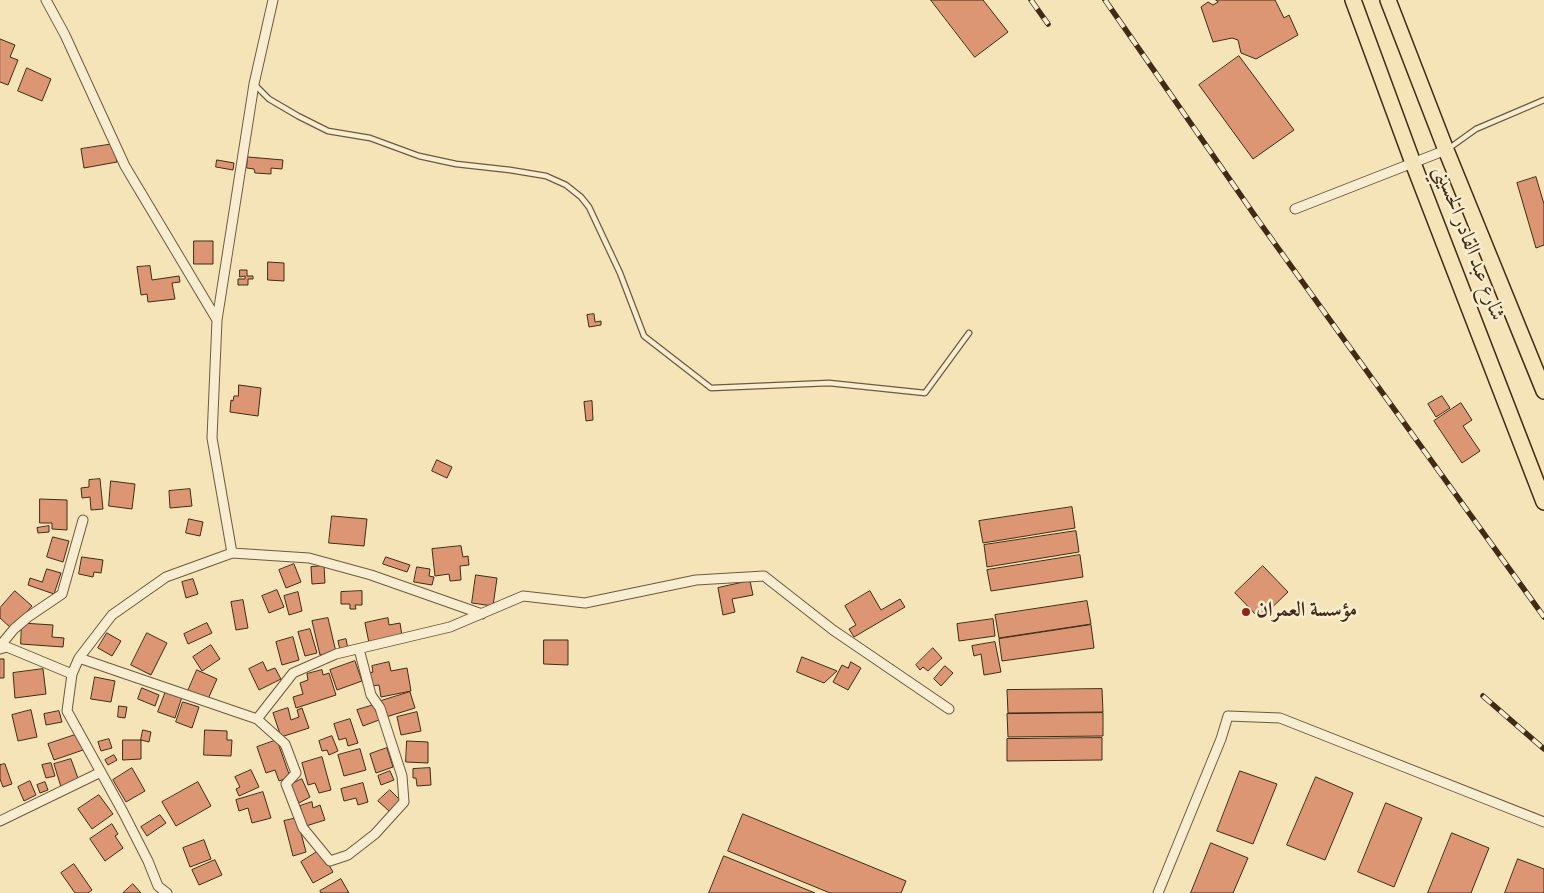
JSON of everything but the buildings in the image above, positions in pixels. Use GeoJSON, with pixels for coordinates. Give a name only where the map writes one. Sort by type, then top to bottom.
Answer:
{"type":"FeatureCollection","features":[{"type":"Feature","properties":{"kind":"main road","name":"شارع عبد القادر الحسيني"},"geometry":{"type":"LineString","coordinates":[[1352,0],[1544,502]]}},
{"type":"Feature","properties":{"kind":"main road","name":"شارع عبد القادر الحسيني"},"geometry":{"type":"LineString","coordinates":[[1388,0],[1446,150],[1544,391]]}},
{"type":"Feature","properties":{"kind":"street"},"geometry":{"type":"LineString","coordinates":[[46,0],[65,35],[125,166],[217,320]]}},
{"type":"Feature","properties":{"kind":"street"},"geometry":{"type":"LineString","coordinates":[[232,553],[212,438],[217,320],[254,84],[272,0]]}},
{"type":"Feature","properties":{"kind":"street"},"geometry":{"type":"LineString","coordinates":[[1295,209],[1446,150]]}},
{"type":"Feature","properties":{"kind":"street"},"geometry":{"type":"LineString","coordinates":[[0,647],[14,629],[28,617],[62,594],[83,520]]}},
{"type":"Feature","properties":{"kind":"street"},"geometry":{"type":"LineString","coordinates":[[166,893],[158,891],[148,861],[67,710],[72,674],[79,658],[112,615],[166,577],[232,553],[309,558],[371,575],[482,614]]}},
{"type":"Feature","properties":{"kind":"street"},"geometry":{"type":"LineString","coordinates":[[258,719],[292,673],[336,654],[450,627],[523,596],[586,603],[696,580],[764,576],[833,630],[948,709]]}},
{"type":"Feature","properties":{"kind":"street"},"geometry":{"type":"LineString","coordinates":[[0,647],[7,647],[72,674]]}},
{"type":"Feature","properties":{"kind":"street"},"geometry":{"type":"LineString","coordinates":[[79,658],[258,719],[285,744],[296,773],[286,784],[303,828],[330,861],[348,855],[374,834],[404,802],[402,776],[380,708],[371,695],[360,649]]}},
{"type":"Feature","properties":{"kind":"street"},"geometry":{"type":"LineString","coordinates":[[1158,893],[1221,739],[1228,716],[1280,718],[1544,822]]}},
{"type":"Feature","properties":{"kind":"street"},"geometry":{"type":"LineString","coordinates":[[0,821],[101,772]]}},
{"type":"Feature","properties":{"kind":"lane"},"geometry":{"type":"LineString","coordinates":[[254,84],[270,99],[328,131],[370,138],[419,156],[456,164],[546,176],[566,186],[581,197],[589,207],[620,273],[644,336],[711,388],[829,383],[925,393],[969,333]]}},
{"type":"Feature","properties":{"kind":"lane"},"geometry":{"type":"LineString","coordinates":[[1446,150],[1476,129],[1544,100]]}},
{"type":"Feature","properties":{"kind":"railway"},"geometry":{"type":"LineString","coordinates":[[1031,0],[1048,24]]}},
{"type":"Feature","properties":{"kind":"railway"},"geometry":{"type":"LineString","coordinates":[[1105,0],[1260,223],[1544,617]]}},
{"type":"Feature","properties":{"kind":"railway"},"geometry":{"type":"LineString","coordinates":[[1483,696],[1544,749]]}},
{"type":"Feature","properties":{"kind":"place","name":"مؤسسة العمران"},"geometry":{"type":"Point","coordinates":[1246,612]}}]}
